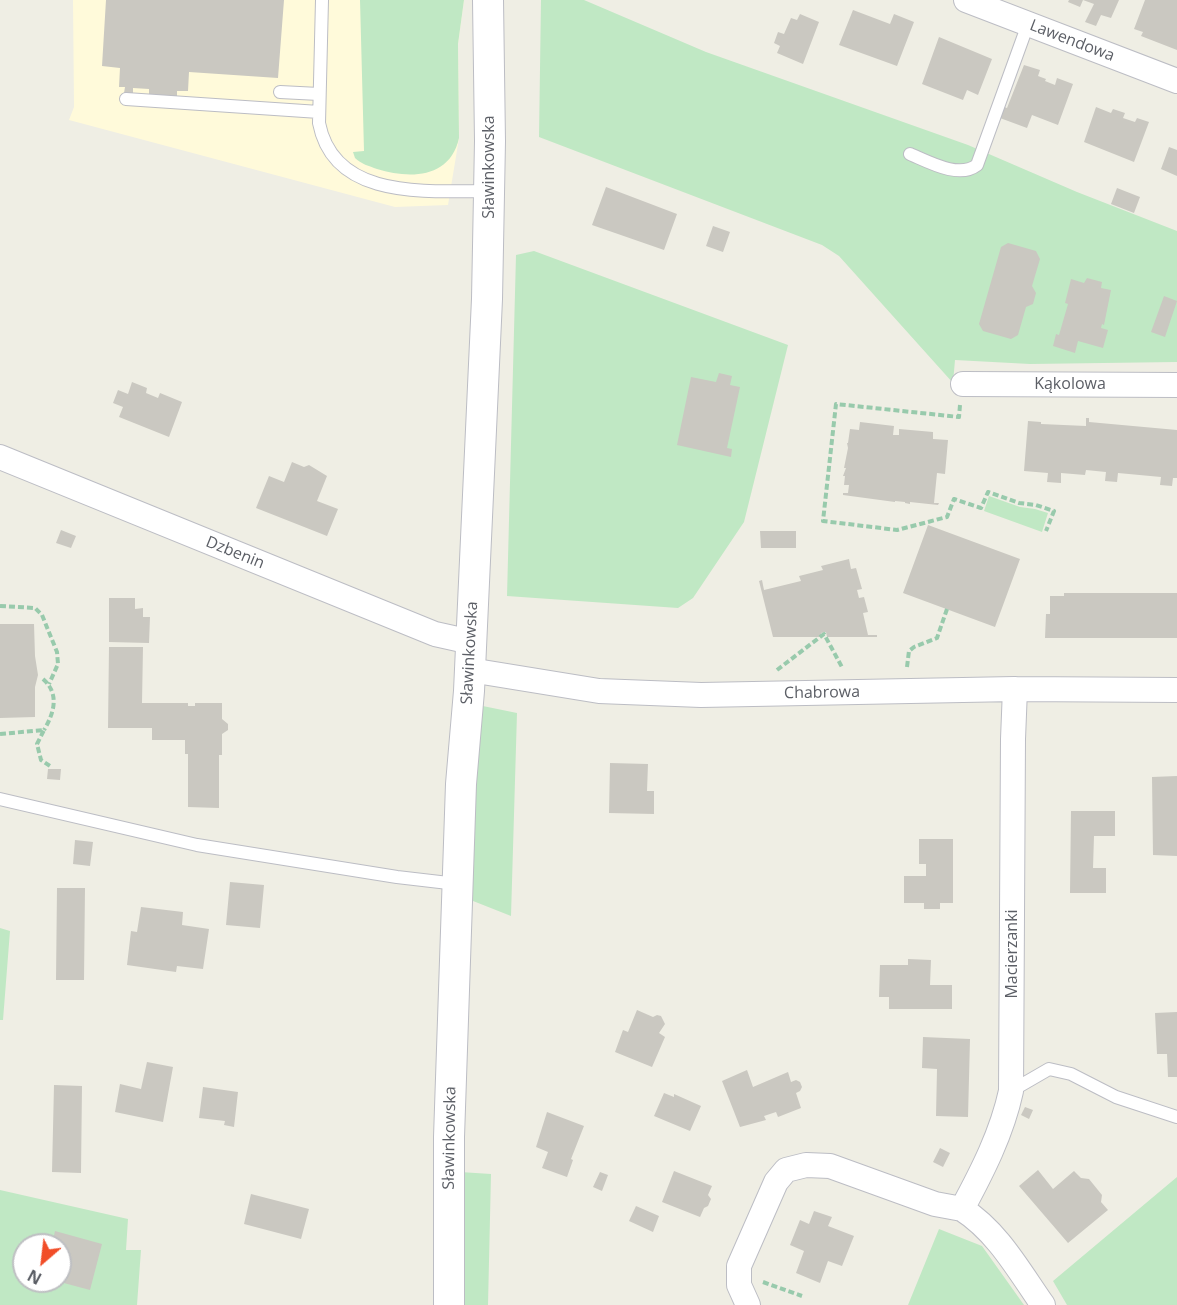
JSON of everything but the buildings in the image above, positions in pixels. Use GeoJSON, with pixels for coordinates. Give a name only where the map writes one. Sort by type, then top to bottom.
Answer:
{"type":"FeatureCollection","features":[{"type":"Feature","properties":{"kind":"street","name":"Sławinkowska"},"geometry":{"type":"LineString","coordinates":[[449,1305],[449,1137],[457,884],[484,373],[489,191],[488,0]]}},
{"type":"Feature","properties":{"kind":"street","name":"Lawendowa"},"geometry":{"type":"LineString","coordinates":[[966,0],[1177,81]]}},
{"type":"Feature","properties":{"kind":"street","name":"Kąkolowa"},"geometry":{"type":"LineString","coordinates":[[963,384],[1177,385]]}},
{"type":"Feature","properties":{"kind":"street","name":"Dzbenin"},"geometry":{"type":"LineString","coordinates":[[0,457],[435,634],[470,656]]}},
{"type":"Feature","properties":{"kind":"street","name":"Chabrowa"},"geometry":{"type":"LineString","coordinates":[[470,656],[591,690],[647,694],[713,695],[1015,689],[1177,690]]}},
{"type":"Feature","properties":{"kind":"street","name":"Macierzanki"},"geometry":{"type":"LineString","coordinates":[[963,1209],[997,1136],[1011,1091],[1015,689]]}},
{"type":"Feature","properties":{"kind":"street"},"geometry":{"type":"LineString","coordinates":[[748,1305],[739,1285],[739,1266],[776,1182],[786,1170],[806,1165],[830,1166],[934,1204],[963,1209],[978,1219],[994,1235],[1043,1305]]}},
{"type":"Feature","properties":{"kind":"lane"},"geometry":{"type":"LineString","coordinates":[[322,0],[319,94],[321,133],[328,147],[342,164],[361,178],[388,188],[489,191]]}},
{"type":"Feature","properties":{"kind":"lane"},"geometry":{"type":"LineString","coordinates":[[910,154],[952,170],[970,170],[977,165],[1028,24]]}},
{"type":"Feature","properties":{"kind":"lane"},"geometry":{"type":"LineString","coordinates":[[280,92],[319,94]]}},
{"type":"Feature","properties":{"kind":"lane"},"geometry":{"type":"LineString","coordinates":[[126,99],[319,112]]}},
{"type":"Feature","properties":{"kind":"lane"},"geometry":{"type":"LineString","coordinates":[[0,799],[197,845],[386,876],[457,884]]}},
{"type":"Feature","properties":{"kind":"lane"},"geometry":{"type":"LineString","coordinates":[[1011,1091],[1049,1069],[1071,1074],[1116,1096],[1177,1117]]}},
{"type":"Feature","properties":{"kind":"path"},"geometry":{"type":"LineString","coordinates":[[963,384],[959,417],[836,404],[823,521],[897,530],[947,518],[954,499],[981,508],[988,492],[1019,503],[1036,505],[1054,511],[1047,531]]}},
{"type":"Feature","properties":{"kind":"path"},"geometry":{"type":"LineString","coordinates":[[0,606],[34,608],[42,615],[57,652],[58,664],[49,684]]}},
{"type":"Feature","properties":{"kind":"path"},"geometry":{"type":"LineString","coordinates":[[907,671],[909,651],[937,638],[947,609]]}},
{"type":"Feature","properties":{"kind":"path"},"geometry":{"type":"LineString","coordinates":[[774,672],[824,634],[845,671]]}},
{"type":"Feature","properties":{"kind":"path"},"geometry":{"type":"LineString","coordinates":[[43,680],[49,684],[55,704],[52,716],[37,744],[42,760],[50,766]]}},
{"type":"Feature","properties":{"kind":"path"},"geometry":{"type":"LineString","coordinates":[[0,734],[44,730]]}},
{"type":"Feature","properties":{"kind":"path"},"geometry":{"type":"LineString","coordinates":[[761,1281],[802,1296]]}},
{"type":"Feature","properties":{"kind":"shaded area"},"geometry":{"type":"Polygon","coordinates":[[[73,0],[464,0],[458,44],[459,138],[448,205],[395,207],[69,120],[74,107],[73,0]]]}},
{"type":"Feature","properties":{"kind":"green space"},"geometry":{"type":"Polygon","coordinates":[[[360,0],[464,0],[458,44],[459,138],[447,162],[427,173],[389,172],[362,163],[355,158],[353,152],[364,151],[360,0]]]}},
{"type":"Feature","properties":{"kind":"green space"},"geometry":{"type":"Polygon","coordinates":[[[541,0],[584,0],[706,52],[968,145],[1077,192],[1177,231],[1177,362],[1030,364],[955,360],[953,383],[839,256],[822,245],[539,137],[541,0]]]}},
{"type":"Feature","properties":{"kind":"green space"},"geometry":{"type":"Polygon","coordinates":[[[534,251],[788,345],[744,522],[693,598],[678,608],[507,596],[516,255],[534,251]]]}},
{"type":"Feature","properties":{"kind":"green space"},"geometry":{"type":"Polygon","coordinates":[[[989,496],[1020,507],[1048,513],[1042,532],[984,511],[989,496]]]}},
{"type":"Feature","properties":{"kind":"green space"},"geometry":{"type":"Polygon","coordinates":[[[473,704],[517,713],[511,916],[468,899],[473,704]]]}},
{"type":"Feature","properties":{"kind":"green space"},"geometry":{"type":"Polygon","coordinates":[[[0,928],[10,931],[3,1020],[0,1020],[0,928]]]}},
{"type":"Feature","properties":{"kind":"green space"},"geometry":{"type":"Polygon","coordinates":[[[460,1172],[491,1174],[488,1305],[460,1305],[460,1172]]]}},
{"type":"Feature","properties":{"kind":"green space"},"geometry":{"type":"Polygon","coordinates":[[[1177,1177],[1177,1305],[1067,1305],[1053,1281],[1177,1177]]]}},
{"type":"Feature","properties":{"kind":"green space"},"geometry":{"type":"Polygon","coordinates":[[[0,1190],[128,1219],[126,1250],[141,1250],[137,1305],[0,1305],[0,1190]]]}},
{"type":"Feature","properties":{"kind":"green space"},"geometry":{"type":"Polygon","coordinates":[[[939,1229],[982,1246],[1024,1305],[908,1305],[939,1229]]]}}]}
